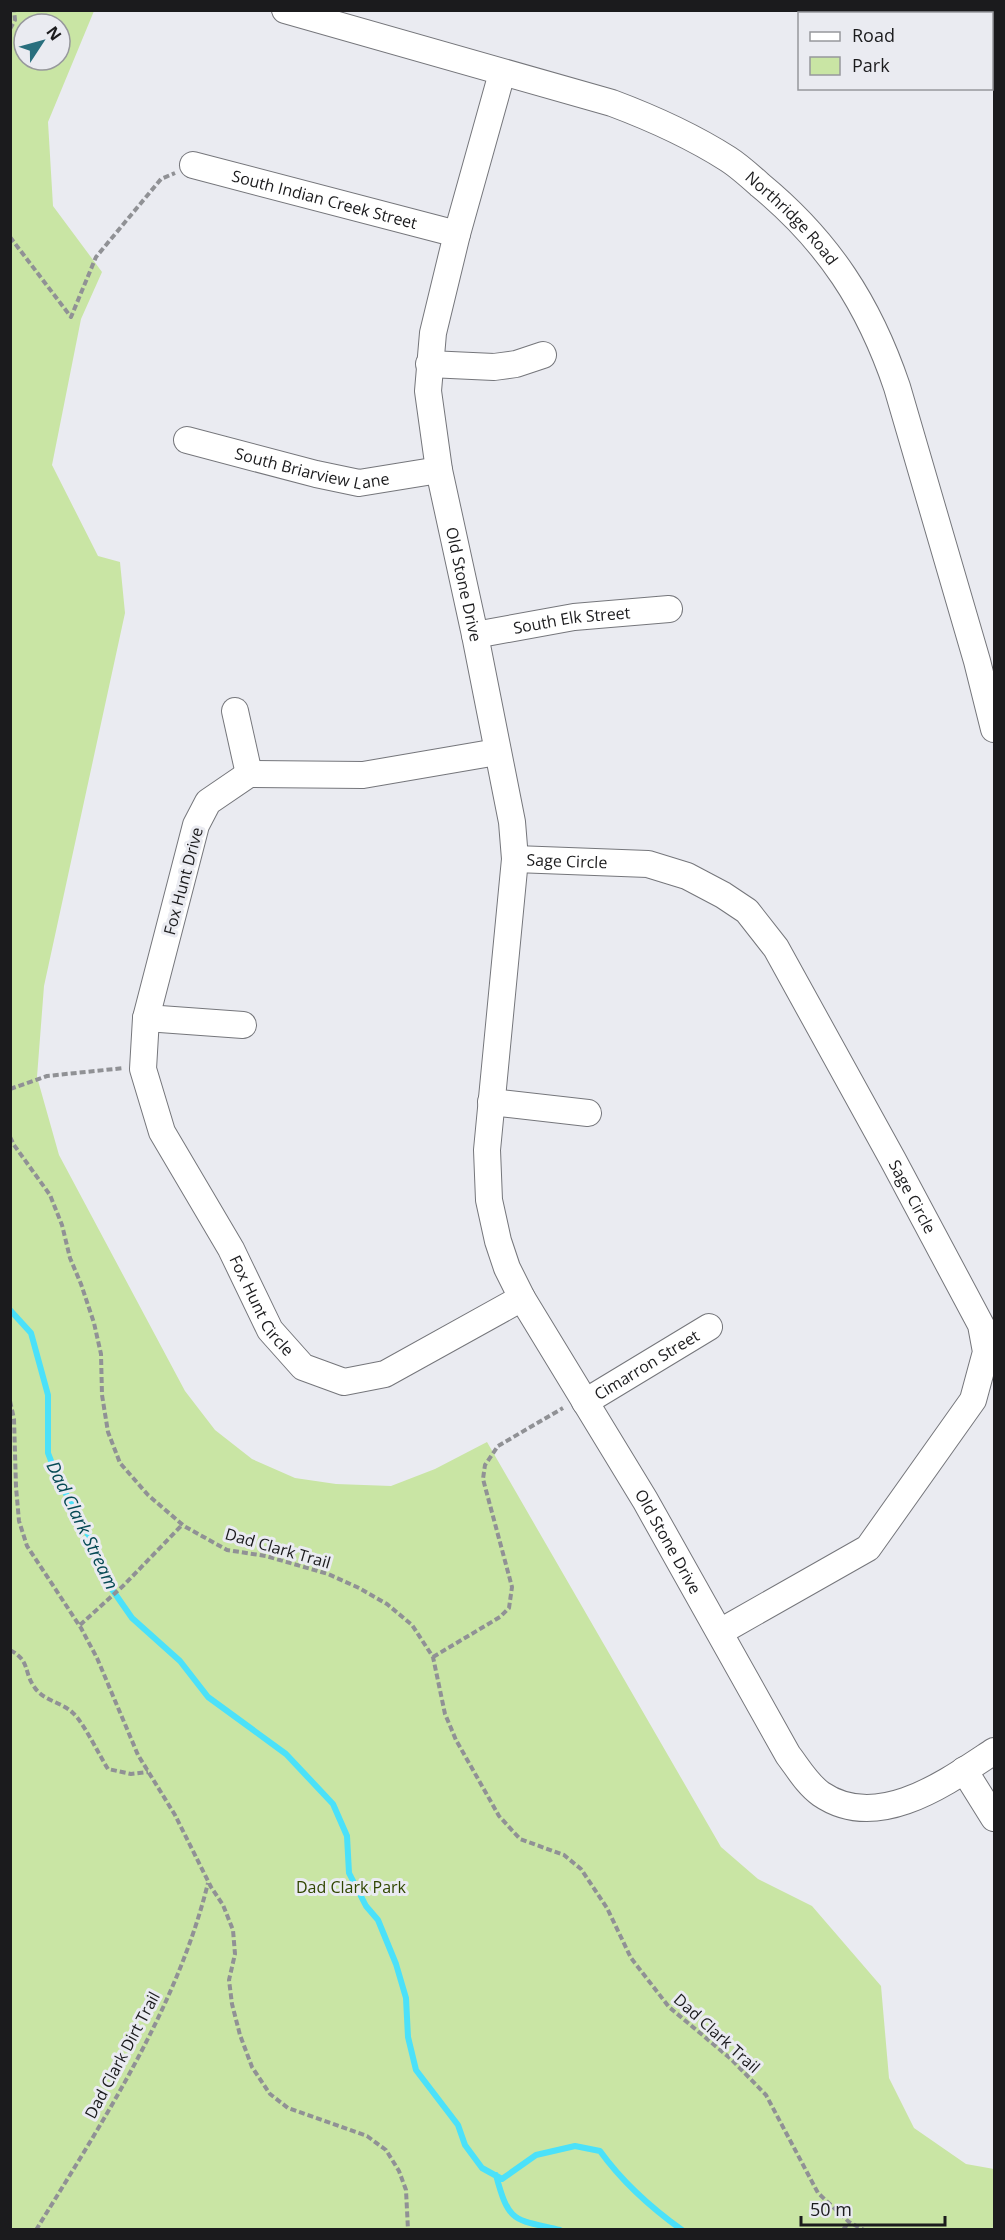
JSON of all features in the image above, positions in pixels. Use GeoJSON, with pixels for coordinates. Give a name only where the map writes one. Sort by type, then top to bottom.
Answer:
{"type":"FeatureCollection","features":[{"type":"Feature","properties":{"kind":"street","name":"Northridge Road"},"geometry":{"type":"LineString","coordinates":[[285,10],[612,103],[652,118],[729,159],[787,207],[843,273],[883,346],[986,659],[994,729]]}},
{"type":"Feature","properties":{"kind":"street","name":"Old Stone Drive"},"geometry":{"type":"LineString","coordinates":[[502,73],[433,333],[428,391],[439,470],[512,822],[515,859],[487,1150],[489,1200],[501,1250],[522,1298],[645,1500],[788,1755],[804,1777],[821,1794],[841,1803],[869,1809],[891,1806],[915,1797],[994,1751]]}},
{"type":"Feature","properties":{"kind":"street","name":"South Indian Creek Street"},"geometry":{"type":"LineString","coordinates":[[193,165],[458,234]]}},
{"type":"Feature","properties":{"kind":"street"},"geometry":{"type":"LineString","coordinates":[[429,364],[494,367],[516,364],[543,355]]}},
{"type":"Feature","properties":{"kind":"street","name":"South Briarview Lane"},"geometry":{"type":"LineString","coordinates":[[188,440],[359,483],[439,470]]}},
{"type":"Feature","properties":{"kind":"street","name":"South Elk Street"},"geometry":{"type":"LineString","coordinates":[[475,635],[574,618],[669,609]]}},
{"type":"Feature","properties":{"kind":"street"},"geometry":{"type":"LineString","coordinates":[[235,711],[249,774],[363,775],[497,752]]}},
{"type":"Feature","properties":{"kind":"street","name":"Fox Hunt Drive"},"geometry":{"type":"LineString","coordinates":[[146,1018],[196,825],[208,802],[249,774]]}},
{"type":"Feature","properties":{"kind":"street","name":"Sage Circle"},"geometry":{"type":"LineString","coordinates":[[515,859],[648,864],[687,876],[747,911],[782,958],[981,1325],[987,1352],[973,1400],[868,1548],[720,1632]]}},
{"type":"Feature","properties":{"kind":"street"},"geometry":{"type":"LineString","coordinates":[[146,1018],[243,1025]]}},
{"type":"Feature","properties":{"kind":"street","name":"Fox Hunt Circle"},"geometry":{"type":"LineString","coordinates":[[146,1018],[143,1069],[162,1132],[231,1249],[270,1330],[303,1367],[344,1382],[385,1374],[522,1298]]}},
{"type":"Feature","properties":{"kind":"street"},"geometry":{"type":"LineString","coordinates":[[491,1102],[588,1113]]}},
{"type":"Feature","properties":{"kind":"street","name":"Cimarron Street"},"geometry":{"type":"LineString","coordinates":[[583,1399],[709,1327]]}},
{"type":"Feature","properties":{"kind":"street"},"geometry":{"type":"LineString","coordinates":[[964,1770],[994,1818]]}},
{"type":"Feature","properties":{"kind":"path"},"geometry":{"type":"LineString","coordinates":[[10,29],[15,20],[14,10]]}},
{"type":"Feature","properties":{"kind":"path"},"geometry":{"type":"LineString","coordinates":[[10,237],[71,317],[96,257],[161,179],[193,165]]}},
{"type":"Feature","properties":{"kind":"path"},"geometry":{"type":"LineString","coordinates":[[10,1089],[47,1076],[120,1068],[143,1069]]}},
{"type":"Feature","properties":{"kind":"path","name":"Dad Clark Trail"},"geometry":{"type":"LineString","coordinates":[[10,1137],[50,1195],[62,1226],[70,1258],[94,1323],[101,1354],[102,1395],[108,1432],[120,1463],[148,1495],[182,1525],[228,1550],[266,1556],[328,1574],[387,1604],[412,1625],[433,1657],[445,1714],[456,1740],[499,1816],[520,1839],[564,1855],[581,1869],[607,1908],[631,1958],[669,2007],[731,2059],[766,2095],[818,2193],[849,2222],[864,2229]]}},
{"type":"Feature","properties":{"kind":"path"},"geometry":{"type":"LineString","coordinates":[[433,1657],[500,1617],[509,1608],[512,1587],[483,1479],[485,1465],[498,1446],[583,1399]]}},
{"type":"Feature","properties":{"kind":"path"},"geometry":{"type":"LineString","coordinates":[[10,1401],[14,1419],[19,1521],[27,1546],[80,1625],[97,1658],[138,1755],[175,1815],[223,1905],[233,1930],[235,1954],[229,1980],[230,1992],[240,2035],[252,2067],[270,2094],[288,2108],[367,2136],[386,2150],[399,2171],[406,2190],[408,2229]]}},
{"type":"Feature","properties":{"kind":"path"},"geometry":{"type":"LineString","coordinates":[[80,1625],[124,1586],[182,1525]]}},
{"type":"Feature","properties":{"kind":"path"},"geometry":{"type":"LineString","coordinates":[[10,1650],[22,1656],[34,1687],[43,1697],[54,1700],[71,1711],[78,1719],[108,1769],[123,1774],[140,1775],[148,1772]]}},
{"type":"Feature","properties":{"kind":"path","name":"Dad Clark Dirt Trail"},"geometry":{"type":"LineString","coordinates":[[36,2229],[80,2159],[137,2058],[173,1985],[201,1913],[209,1881]]}},
{"type":"Feature","properties":{"kind":"path"},"geometry":{"type":"LineString","coordinates":[[843,2229],[849,2222]]}},
{"type":"Feature","properties":{"kind":"green space","name":"Dad Clark Park"},"geometry":{"type":"Polygon","coordinates":[[[10,11],[94,11],[72,64],[72,12],[12,12],[12,72],[69,72],[48,122],[53,206],[102,272],[81,319],[52,465],[98,556],[120,562],[125,613],[44,986],[37,1077],[59,1155],[185,1391],[215,1430],[252,1459],[295,1478],[336,1484],[391,1486],[435,1469],[487,1442],[721,1847],[758,1879],[812,1906],[881,1986],[889,2078],[914,2128],[966,2164],[994,2169],[994,2229],[11,2229],[10,11]]]}},
{"type":"Feature","properties":{"kind":"waterway","name":"Dad Clark Stream"},"geometry":{"type":"LineString","coordinates":[[10,1310],[31,1333],[48,1395],[48,1453],[60,1484],[81,1519],[109,1585],[132,1618],[180,1661],[208,1697],[286,1754],[333,1804],[347,1836],[349,1873],[366,1906],[378,1920],[396,1964],[406,1998],[408,2037],[416,2070],[458,2125],[465,2145],[482,2168],[502,2179],[536,2155],[575,2146],[600,2151],[638,2194],[682,2230]]}},
{"type":"Feature","properties":{"kind":"waterway"},"geometry":{"type":"LineString","coordinates":[[496,2175],[505,2203],[516,2217],[532,2224],[560,2230]]}}]}
